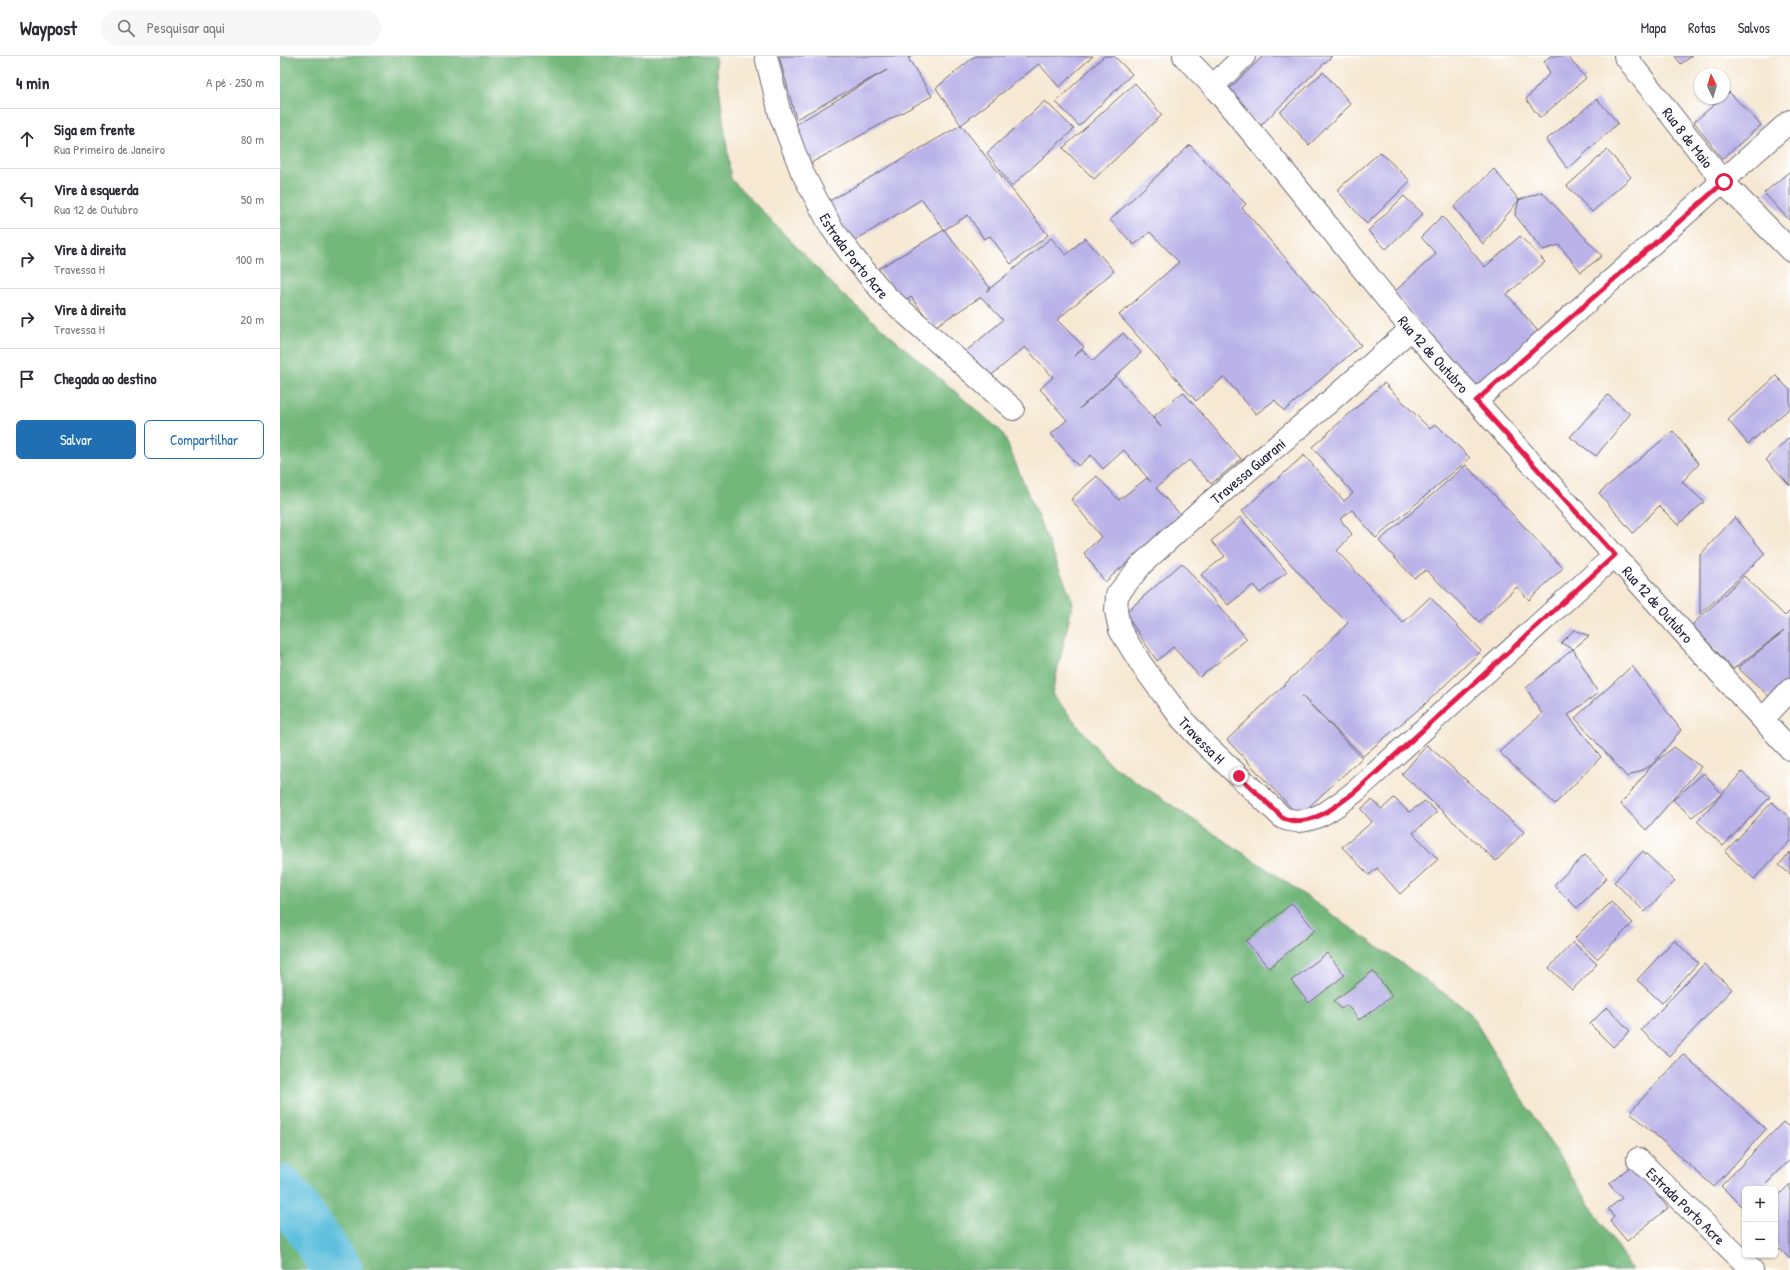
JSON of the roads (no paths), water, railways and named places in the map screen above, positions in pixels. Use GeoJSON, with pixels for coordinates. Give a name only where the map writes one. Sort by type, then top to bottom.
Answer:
{"type":"FeatureCollection","features":[{"type":"Feature","properties":{"kind":"street","name":"Estrada Porto Acre"},"geometry":{"type":"LineString","coordinates":[[766,56],[783,121],[802,172],[831,227],[853,257],[886,296],[1013,409]]}},
{"type":"Feature","properties":{"kind":"street","name":"Rua 12 de Outubro"},"geometry":{"type":"LineString","coordinates":[[1184,56],[1212,86],[1411,329],[1727,681],[1790,749]]}},
{"type":"Feature","properties":{"kind":"street"},"geometry":{"type":"LineString","coordinates":[[1212,86],[1244,56]]}},
{"type":"Feature","properties":{"kind":"street","name":"Rua 8 de Maio"},"geometry":{"type":"LineString","coordinates":[[1625,56],[1724,182],[1790,250]]}},
{"type":"Feature","properties":{"kind":"street"},"geometry":{"type":"LineString","coordinates":[[1476,401],[1724,182],[1790,121]]}},
{"type":"Feature","properties":{"kind":"street","name":"Travessa Guarani"},"geometry":{"type":"LineString","coordinates":[[1120,630],[1116,611],[1117,595],[1142,564],[1200,511],[1322,408],[1411,329]]}},
{"type":"Feature","properties":{"kind":"street","name":"Travessa H"},"geometry":{"type":"LineString","coordinates":[[1120,630],[1141,664],[1163,694],[1181,718],[1206,745],[1283,818],[1292,822],[1303,821],[1335,807],[1357,790],[1615,555]]}},
{"type":"Feature","properties":{"kind":"street"},"geometry":{"type":"LineString","coordinates":[[1763,719],[1790,690]]}},
{"type":"Feature","properties":{"kind":"street","name":"Estrada Porto Acre"},"geometry":{"type":"LineString","coordinates":[[1638,1159],[1752,1270]]}},
{"type":"Feature","properties":{"kind":"waterway"},"geometry":{"type":"LineString","coordinates":[[280,1189],[297,1210],[338,1270]]}}]}
